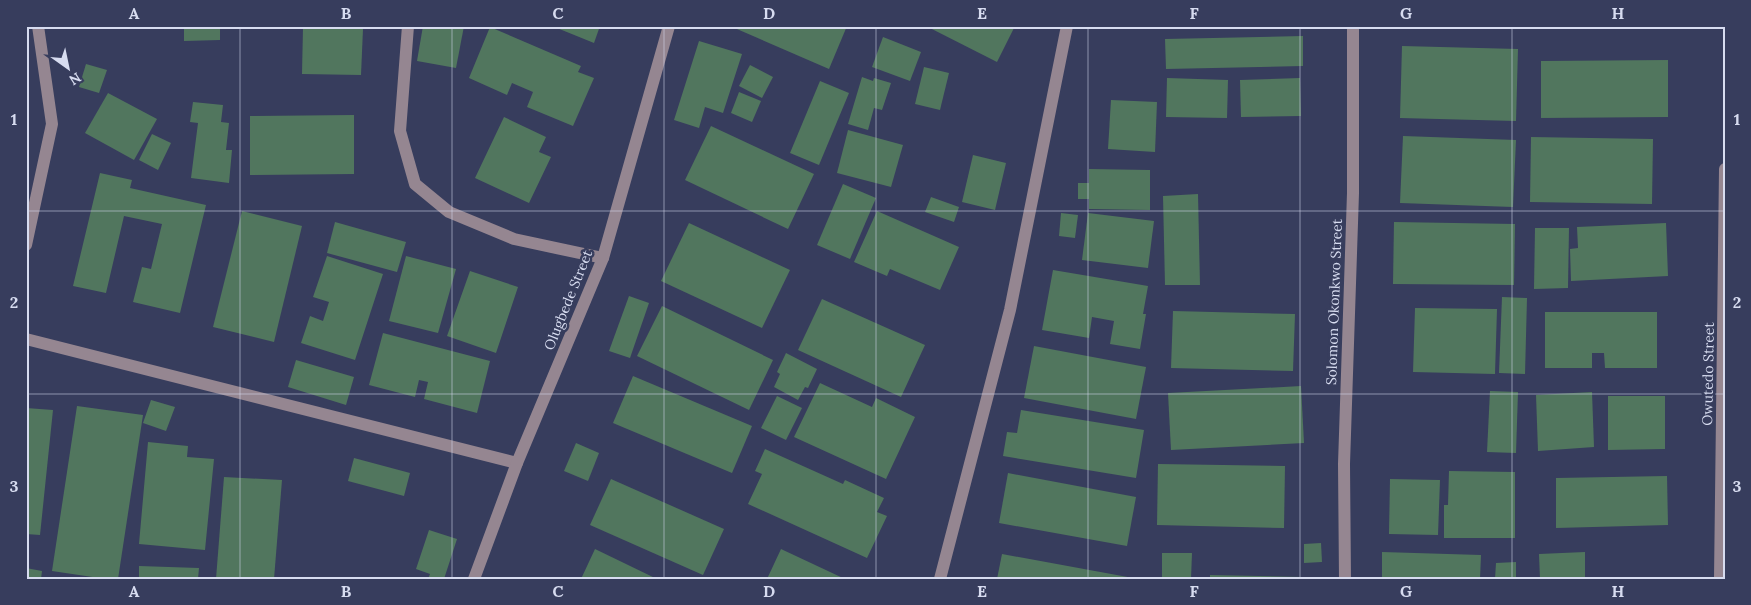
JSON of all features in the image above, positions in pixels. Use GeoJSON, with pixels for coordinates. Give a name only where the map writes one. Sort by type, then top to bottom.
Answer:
{"type":"FeatureCollection","features":[{"type":"Feature","properties":{"kind":"street"},"geometry":{"type":"LineString","coordinates":[[26,245],[52,124],[38,26]]}},
{"type":"Feature","properties":{"kind":"street"},"geometry":{"type":"LineString","coordinates":[[408,26],[400,131],[415,184],[450,212],[514,239],[603,258]]}},
{"type":"Feature","properties":{"kind":"street","name":"Olugbede Street"},"geometry":{"type":"LineString","coordinates":[[474,579],[516,463],[603,258],[669,26]]}},
{"type":"Feature","properties":{"kind":"street"},"geometry":{"type":"LineString","coordinates":[[940,579],[1010,310],[1067,26]]}},
{"type":"Feature","properties":{"kind":"street","name":"Solomon Okonkwo Street"},"geometry":{"type":"LineString","coordinates":[[1345,579],[1344,464],[1353,193],[1354,26]]}},
{"type":"Feature","properties":{"kind":"street","name":"Owutedo Street"},"geometry":{"type":"LineString","coordinates":[[1720,579],[1725,169]]}},
{"type":"Feature","properties":{"kind":"street"},"geometry":{"type":"LineString","coordinates":[[26,339],[516,463]]}},
{"type":"Feature","properties":{"kind":"building"},"geometry":{"type":"Polygon","coordinates":[[[184,26],[220,26],[220,40],[184,41],[184,26]]]}},
{"type":"Feature","properties":{"kind":"building"},"geometry":{"type":"Polygon","coordinates":[[[423,26],[464,26],[456,68],[417,61],[423,26]]]}},
{"type":"Feature","properties":{"kind":"building"},"geometry":{"type":"Polygon","coordinates":[[[552,26],[600,26],[594,43],[552,26]]]}},
{"type":"Feature","properties":{"kind":"building"},"geometry":{"type":"Polygon","coordinates":[[[730,26],[847,26],[829,69],[730,26]]]}},
{"type":"Feature","properties":{"kind":"building"},"geometry":{"type":"Polygon","coordinates":[[[926,26],[1015,26],[997,62],[926,26]]]}},
{"type":"Feature","properties":{"kind":"building"},"geometry":{"type":"Polygon","coordinates":[[[303,27],[363,29],[361,75],[302,74],[303,27]]]}},
{"type":"Feature","properties":{"kind":"building"},"geometry":{"type":"Polygon","coordinates":[[[490,27],[581,66],[578,72],[594,78],[573,126],[527,107],[533,92],[512,83],[507,95],[469,78],[490,27]]]}},
{"type":"Feature","properties":{"kind":"building"},"geometry":{"type":"Polygon","coordinates":[[[1303,36],[1303,66],[1166,69],[1165,39],[1303,36]]]}},
{"type":"Feature","properties":{"kind":"building"},"geometry":{"type":"Polygon","coordinates":[[[883,37],[921,52],[910,81],[872,67],[883,37]]]}},
{"type":"Feature","properties":{"kind":"building"},"geometry":{"type":"Polygon","coordinates":[[[699,41],[742,54],[723,113],[705,107],[699,128],[674,120],[699,41]]]}},
{"type":"Feature","properties":{"kind":"building"},"geometry":{"type":"Polygon","coordinates":[[[1402,46],[1518,49],[1516,121],[1400,118],[1402,46]]]}},
{"type":"Feature","properties":{"kind":"building"},"geometry":{"type":"Polygon","coordinates":[[[1668,60],[1668,117],[1541,118],[1541,61],[1668,60]]]}},
{"type":"Feature","properties":{"kind":"building"},"geometry":{"type":"Polygon","coordinates":[[[86,64],[107,70],[99,93],[79,87],[86,64]]]}},
{"type":"Feature","properties":{"kind":"building"},"geometry":{"type":"Polygon","coordinates":[[[750,65],[773,77],[762,98],[739,86],[750,65]]]}},
{"type":"Feature","properties":{"kind":"building"},"geometry":{"type":"Polygon","coordinates":[[[924,67],[949,73],[940,110],[915,104],[924,67]]]}},
{"type":"Feature","properties":{"kind":"building"},"geometry":{"type":"Polygon","coordinates":[[[862,77],[873,81],[874,78],[891,83],[882,110],[874,108],[868,130],[848,124],[862,77]]]}},
{"type":"Feature","properties":{"kind":"building"},"geometry":{"type":"Polygon","coordinates":[[[1167,78],[1228,80],[1227,118],[1166,117],[1167,78]]]}},
{"type":"Feature","properties":{"kind":"building"},"geometry":{"type":"Polygon","coordinates":[[[1300,78],[1301,116],[1241,117],[1240,80],[1300,78]]]}},
{"type":"Feature","properties":{"kind":"building"},"geometry":{"type":"Polygon","coordinates":[[[820,81],[849,93],[819,165],[790,153],[820,81]]]}},
{"type":"Feature","properties":{"kind":"building"},"geometry":{"type":"Polygon","coordinates":[[[739,92],[761,101],[752,122],[731,113],[739,92]]]}},
{"type":"Feature","properties":{"kind":"building"},"geometry":{"type":"Polygon","coordinates":[[[108,93],[157,119],[134,160],[85,133],[108,93]]]}},
{"type":"Feature","properties":{"kind":"building"},"geometry":{"type":"Polygon","coordinates":[[[1111,100],[1157,102],[1155,152],[1108,149],[1111,100]]]}},
{"type":"Feature","properties":{"kind":"building"},"geometry":{"type":"Polygon","coordinates":[[[193,102],[223,105],[221,122],[229,123],[226,150],[232,150],[229,183],[191,178],[198,123],[190,122],[193,102]]]}},
{"type":"Feature","properties":{"kind":"building"},"geometry":{"type":"Polygon","coordinates":[[[354,115],[354,174],[250,175],[250,116],[354,115]]]}},
{"type":"Feature","properties":{"kind":"building"},"geometry":{"type":"Polygon","coordinates":[[[504,117],[546,137],[539,152],[551,157],[529,203],[475,178],[504,117]]]}},
{"type":"Feature","properties":{"kind":"building"},"geometry":{"type":"Polygon","coordinates":[[[711,126],[814,174],[788,229],[685,180],[711,126]]]}},
{"type":"Feature","properties":{"kind":"building"},"geometry":{"type":"Polygon","coordinates":[[[848,130],[903,145],[891,187],[837,173],[848,130]]]}},
{"type":"Feature","properties":{"kind":"building"},"geometry":{"type":"Polygon","coordinates":[[[152,134],[171,143],[158,170],[139,160],[152,134]]]}},
{"type":"Feature","properties":{"kind":"building"},"geometry":{"type":"Polygon","coordinates":[[[1403,136],[1516,140],[1513,207],[1400,203],[1403,136]]]}},
{"type":"Feature","properties":{"kind":"building"},"geometry":{"type":"Polygon","coordinates":[[[1531,137],[1653,139],[1652,204],[1530,202],[1531,137]]]}},
{"type":"Feature","properties":{"kind":"building"},"geometry":{"type":"Polygon","coordinates":[[[973,155],[1006,163],[995,210],[962,202],[973,155]]]}},
{"type":"Feature","properties":{"kind":"building"},"geometry":{"type":"Polygon","coordinates":[[[1089,169],[1150,170],[1150,210],[1089,209],[1089,199],[1078,199],[1078,183],[1089,183],[1089,169]]]}},
{"type":"Feature","properties":{"kind":"building"},"geometry":{"type":"Polygon","coordinates":[[[100,173],[132,180],[130,188],[206,205],[180,313],[133,302],[142,267],[151,269],[162,224],[124,216],[106,293],[73,286],[100,173]]]}},
{"type":"Feature","properties":{"kind":"building"},"geometry":{"type":"Polygon","coordinates":[[[843,184],[876,198],[850,259],[817,245],[843,184]]]}},
{"type":"Feature","properties":{"kind":"building"},"geometry":{"type":"Polygon","coordinates":[[[1198,194],[1200,285],[1165,285],[1163,196],[1198,194]]]}},
{"type":"Feature","properties":{"kind":"building"},"geometry":{"type":"Polygon","coordinates":[[[931,197],[959,207],[954,222],[925,212],[931,197]]]}},
{"type":"Feature","properties":{"kind":"building"},"geometry":{"type":"Polygon","coordinates":[[[242,211],[302,226],[274,342],[213,327],[242,211]]]}},
{"type":"Feature","properties":{"kind":"building"},"geometry":{"type":"Polygon","coordinates":[[[877,211],[959,247],[940,290],[890,269],[887,276],[854,262],[877,211]]]}},
{"type":"Feature","properties":{"kind":"building"},"geometry":{"type":"Polygon","coordinates":[[[1061,213],[1078,215],[1075,238],[1059,236],[1061,213]]]}},
{"type":"Feature","properties":{"kind":"building"},"geometry":{"type":"Polygon","coordinates":[[[1088,213],[1154,221],[1148,268],[1082,260],[1088,213]]]}},
{"type":"Feature","properties":{"kind":"building"},"geometry":{"type":"Polygon","coordinates":[[[335,222],[406,242],[397,272],[327,253],[335,222]]]}},
{"type":"Feature","properties":{"kind":"building"},"geometry":{"type":"Polygon","coordinates":[[[1394,222],[1515,224],[1514,285],[1393,284],[1394,222]]]}},
{"type":"Feature","properties":{"kind":"building"},"geometry":{"type":"Polygon","coordinates":[[[689,223],[790,270],[762,328],[661,281],[689,223]]]}},
{"type":"Feature","properties":{"kind":"building"},"geometry":{"type":"Polygon","coordinates":[[[1666,223],[1668,276],[1571,281],[1570,249],[1578,248],[1577,227],[1666,223]]]}},
{"type":"Feature","properties":{"kind":"building"},"geometry":{"type":"Polygon","coordinates":[[[1535,228],[1569,228],[1568,288],[1534,289],[1535,228]]]}},
{"type":"Feature","properties":{"kind":"building"},"geometry":{"type":"Polygon","coordinates":[[[327,256],[383,274],[355,360],[301,343],[310,316],[323,321],[329,302],[313,297],[327,256]]]}},
{"type":"Feature","properties":{"kind":"building"},"geometry":{"type":"Polygon","coordinates":[[[406,256],[456,269],[438,333],[389,321],[406,256]]]}},
{"type":"Feature","properties":{"kind":"building"},"geometry":{"type":"Polygon","coordinates":[[[1053,270],[1148,286],[1143,314],[1146,314],[1140,349],[1110,344],[1114,321],[1092,317],[1089,338],[1042,330],[1053,270]]]}},
{"type":"Feature","properties":{"kind":"building"},"geometry":{"type":"Polygon","coordinates":[[[470,271],[518,287],[496,353],[447,336],[470,271]]]}},
{"type":"Feature","properties":{"kind":"building"},"geometry":{"type":"Polygon","coordinates":[[[629,296],[649,303],[630,358],[609,351],[629,296]]]}},
{"type":"Feature","properties":{"kind":"building"},"geometry":{"type":"Polygon","coordinates":[[[1502,297],[1527,298],[1525,374],[1499,373],[1502,297]]]}},
{"type":"Feature","properties":{"kind":"building"},"geometry":{"type":"Polygon","coordinates":[[[822,299],[925,345],[901,397],[798,350],[822,299]]]}},
{"type":"Feature","properties":{"kind":"building"},"geometry":{"type":"Polygon","coordinates":[[[662,306],[773,360],[749,410],[637,356],[662,306]]]}},
{"type":"Feature","properties":{"kind":"building"},"geometry":{"type":"Polygon","coordinates":[[[1415,308],[1497,309],[1495,374],[1413,372],[1415,308]]]}},
{"type":"Feature","properties":{"kind":"building"},"geometry":{"type":"Polygon","coordinates":[[[1173,311],[1295,314],[1293,371],[1171,368],[1173,311]]]}},
{"type":"Feature","properties":{"kind":"building"},"geometry":{"type":"Polygon","coordinates":[[[1545,312],[1657,312],[1657,368],[1605,368],[1604,353],[1592,353],[1592,368],[1545,368],[1545,312]]]}},
{"type":"Feature","properties":{"kind":"building"},"geometry":{"type":"Polygon","coordinates":[[[383,333],[490,361],[477,413],[424,399],[428,382],[419,380],[415,397],[369,385],[383,333]]]}},
{"type":"Feature","properties":{"kind":"building"},"geometry":{"type":"Polygon","coordinates":[[[1034,346],[1146,367],[1136,419],[1024,398],[1034,346]]]}},
{"type":"Feature","properties":{"kind":"building"},"geometry":{"type":"Polygon","coordinates":[[[786,353],[817,369],[808,388],[805,387],[798,400],[774,387],[780,374],[777,372],[786,353]]]}},
{"type":"Feature","properties":{"kind":"building"},"geometry":{"type":"Polygon","coordinates":[[[296,360],[354,377],[346,405],[288,387],[296,360]]]}},
{"type":"Feature","properties":{"kind":"building"},"geometry":{"type":"Polygon","coordinates":[[[633,376],[752,426],[732,473],[613,423],[633,376]]]}},
{"type":"Feature","properties":{"kind":"building"},"geometry":{"type":"Polygon","coordinates":[[[820,383],[872,407],[876,398],[915,417],[886,479],[794,437],[820,383]]]}},
{"type":"Feature","properties":{"kind":"building"},"geometry":{"type":"Polygon","coordinates":[[[1301,386],[1304,443],[1171,450],[1168,393],[1301,386]]]}},
{"type":"Feature","properties":{"kind":"building"},"geometry":{"type":"Polygon","coordinates":[[[1490,391],[1518,392],[1516,453],[1487,452],[1490,391]]]}},
{"type":"Feature","properties":{"kind":"building"},"geometry":{"type":"Polygon","coordinates":[[[1592,392],[1594,447],[1538,451],[1536,395],[1592,392]]]}},
{"type":"Feature","properties":{"kind":"building"},"geometry":{"type":"Polygon","coordinates":[[[777,396],[802,408],[786,440],[761,428],[777,396]]]}},
{"type":"Feature","properties":{"kind":"building"},"geometry":{"type":"Polygon","coordinates":[[[1608,396],[1665,396],[1665,449],[1608,450],[1608,396]]]}},
{"type":"Feature","properties":{"kind":"building"},"geometry":{"type":"Polygon","coordinates":[[[151,400],[175,407],[166,431],[143,423],[151,400]]]}},
{"type":"Feature","properties":{"kind":"building"},"geometry":{"type":"Polygon","coordinates":[[[77,406],[143,415],[118,579],[52,571],[77,406]]]}},
{"type":"Feature","properties":{"kind":"building"},"geometry":{"type":"Polygon","coordinates":[[[26,408],[53,410],[40,535],[26,534],[26,408]]]}},
{"type":"Feature","properties":{"kind":"building"},"geometry":{"type":"Polygon","coordinates":[[[1021,410],[1144,430],[1136,478],[1003,456],[1007,432],[1017,433],[1021,410]]]}},
{"type":"Feature","properties":{"kind":"building"},"geometry":{"type":"Polygon","coordinates":[[[148,442],[188,446],[187,457],[214,459],[205,550],[139,544],[148,442]]]}},
{"type":"Feature","properties":{"kind":"building"},"geometry":{"type":"Polygon","coordinates":[[[576,443],[599,453],[588,481],[564,471],[576,443]]]}},
{"type":"Feature","properties":{"kind":"building"},"geometry":{"type":"Polygon","coordinates":[[[765,449],[843,484],[845,480],[884,498],[877,512],[887,516],[867,558],[748,504],[762,474],[755,471],[765,449]]]}},
{"type":"Feature","properties":{"kind":"building"},"geometry":{"type":"Polygon","coordinates":[[[354,458],[410,473],[404,496],[348,481],[354,458]]]}},
{"type":"Feature","properties":{"kind":"building"},"geometry":{"type":"Polygon","coordinates":[[[1158,464],[1285,466],[1284,528],[1157,525],[1158,464]]]}},
{"type":"Feature","properties":{"kind":"building"},"geometry":{"type":"Polygon","coordinates":[[[1449,471],[1515,472],[1515,538],[1444,538],[1444,505],[1448,505],[1449,471]]]}},
{"type":"Feature","properties":{"kind":"building"},"geometry":{"type":"Polygon","coordinates":[[[1008,473],[1136,497],[1127,546],[999,523],[1008,473]]]}},
{"type":"Feature","properties":{"kind":"building"},"geometry":{"type":"Polygon","coordinates":[[[1667,476],[1668,525],[1556,528],[1556,478],[1667,476]]]}},
{"type":"Feature","properties":{"kind":"building"},"geometry":{"type":"Polygon","coordinates":[[[224,477],[282,480],[274,579],[216,579],[224,477]]]}},
{"type":"Feature","properties":{"kind":"building"},"geometry":{"type":"Polygon","coordinates":[[[611,479],[724,529],[703,575],[590,525],[611,479]]]}},
{"type":"Feature","properties":{"kind":"building"},"geometry":{"type":"Polygon","coordinates":[[[1390,479],[1440,480],[1438,535],[1389,534],[1390,479]]]}},
{"type":"Feature","properties":{"kind":"building"},"geometry":{"type":"Polygon","coordinates":[[[429,530],[457,539],[444,579],[428,579],[430,574],[416,569],[429,530]]]}},
{"type":"Feature","properties":{"kind":"building"},"geometry":{"type":"Polygon","coordinates":[[[1321,543],[1322,562],[1304,563],[1304,544],[1321,543]]]}},
{"type":"Feature","properties":{"kind":"building"},"geometry":{"type":"Polygon","coordinates":[[[595,549],[657,579],[581,579],[595,549]]]}},
{"type":"Feature","properties":{"kind":"building"},"geometry":{"type":"Polygon","coordinates":[[[781,549],[845,579],[767,579],[781,549]]]}},
{"type":"Feature","properties":{"kind":"building"},"geometry":{"type":"Polygon","coordinates":[[[1382,552],[1481,555],[1480,579],[1382,579],[1382,552]]]}},
{"type":"Feature","properties":{"kind":"building"},"geometry":{"type":"Polygon","coordinates":[[[1585,552],[1585,579],[1540,579],[1539,554],[1585,552]]]}},
{"type":"Feature","properties":{"kind":"building"},"geometry":{"type":"Polygon","coordinates":[[[1162,553],[1192,553],[1191,579],[1162,579],[1162,553]]]}},
{"type":"Feature","properties":{"kind":"building"},"geometry":{"type":"Polygon","coordinates":[[[1002,554],[1133,578],[1133,579],[997,579],[1002,554]]]}},
{"type":"Feature","properties":{"kind":"building"},"geometry":{"type":"Polygon","coordinates":[[[1516,562],[1516,579],[1495,579],[1496,563],[1516,562]]]}},
{"type":"Feature","properties":{"kind":"building"},"geometry":{"type":"Polygon","coordinates":[[[139,566],[199,568],[198,579],[139,579],[139,566]]]}},
{"type":"Feature","properties":{"kind":"building"},"geometry":{"type":"Polygon","coordinates":[[[26,568],[42,571],[41,579],[26,579],[26,568]]]}},
{"type":"Feature","properties":{"kind":"building"},"geometry":{"type":"Polygon","coordinates":[[[1210,575],[1303,577],[1303,579],[1210,579],[1210,575]]]}}]}
